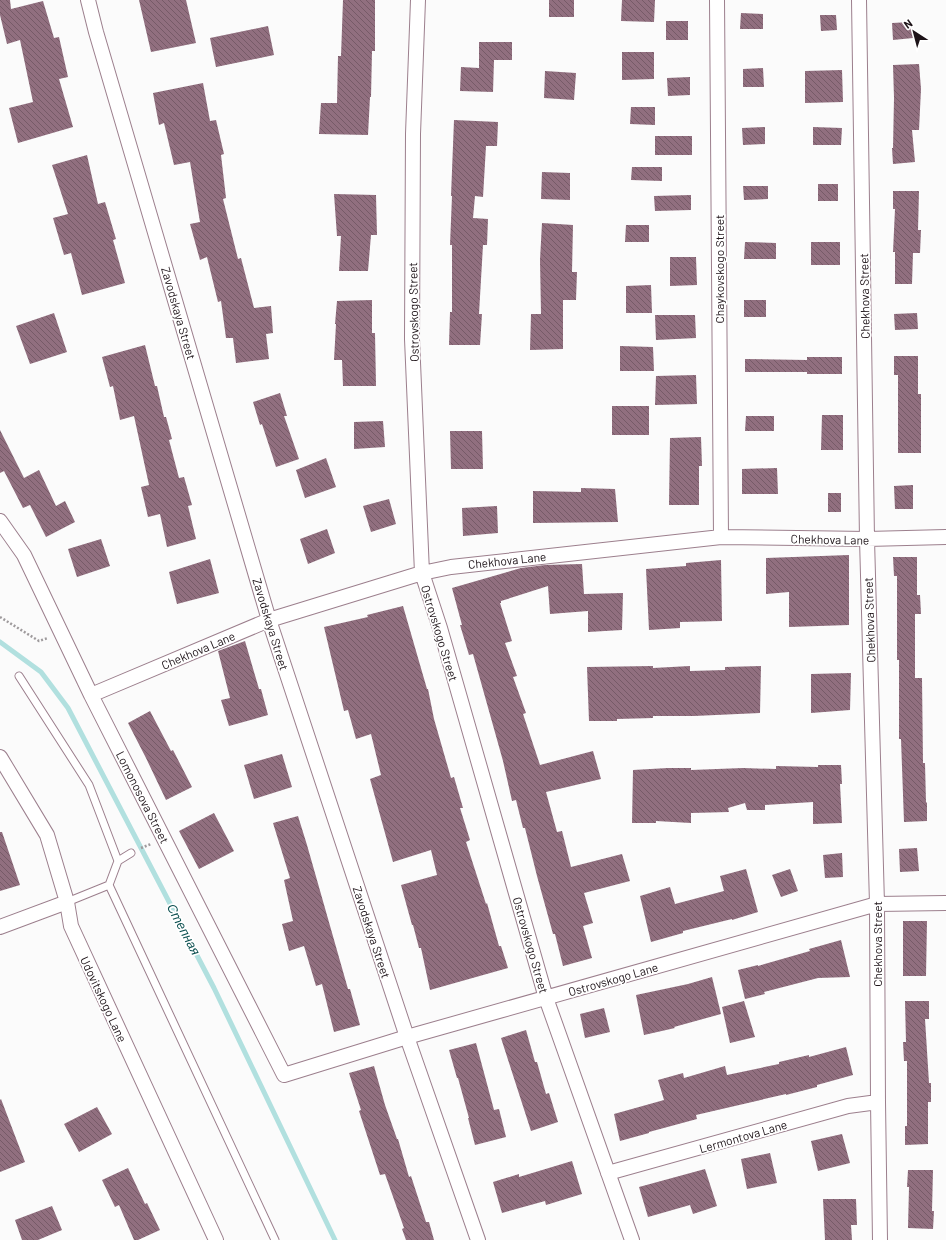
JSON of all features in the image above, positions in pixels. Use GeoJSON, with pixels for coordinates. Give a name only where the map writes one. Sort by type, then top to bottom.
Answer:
{"type":"FeatureCollection","features":[{"type":"Feature","properties":{"kind":"street","name":"Zavodskaya Street"},"geometry":{"type":"LineString","coordinates":[[88,0],[96,32],[269,620],[408,1037],[478,1240]]}},
{"type":"Feature","properties":{"kind":"street","name":"Ostrovskogo Street"},"geometry":{"type":"LineString","coordinates":[[418,0],[413,134],[412,339],[422,573],[442,636],[546,998],[632,1240]]}},
{"type":"Feature","properties":{"kind":"street","name":"Chaykovskogo Street"},"geometry":{"type":"LineString","coordinates":[[717,0],[721,537]]}},
{"type":"Feature","properties":{"kind":"street","name":"Chekhova Street"},"geometry":{"type":"LineString","coordinates":[[860,0],[867,539],[877,904],[880,1240]]}},
{"type":"Feature","properties":{"kind":"street","name":"Lomonosova Street"},"geometry":{"type":"LineString","coordinates":[[0,521],[24,555],[91,694],[284,1075]]}},
{"type":"Feature","properties":{"kind":"street","name":"Chekhova Lane"},"geometry":{"type":"LineString","coordinates":[[91,694],[269,620],[422,573],[451,567],[721,537],[867,539],[946,538]]}},
{"type":"Feature","properties":{"kind":"street","name":"Udovitskogo Lane"},"geometry":{"type":"LineString","coordinates":[[0,757],[47,835],[67,902],[71,926],[216,1240]]}},
{"type":"Feature","properties":{"kind":"street"},"geometry":{"type":"LineString","coordinates":[[0,927],[67,902]]}},
{"type":"Feature","properties":{"kind":"street","name":"Ostrovskogo Lane"},"geometry":{"type":"LineString","coordinates":[[284,1075],[408,1037],[877,904],[946,903]]}},
{"type":"Feature","properties":{"kind":"street","name":"Lermontova Lane"},"geometry":{"type":"LineString","coordinates":[[608,1173],[848,1106],[878,1102]]}},
{"type":"Feature","properties":{"kind":"lane"},"geometry":{"type":"LineString","coordinates":[[19,676],[89,785],[118,861],[110,885],[275,1240]]}},
{"type":"Feature","properties":{"kind":"lane"},"geometry":{"type":"LineString","coordinates":[[118,861],[131,853]]}},
{"type":"Feature","properties":{"kind":"lane"},"geometry":{"type":"LineString","coordinates":[[67,902],[110,885]]}},
{"type":"Feature","properties":{"kind":"path"},"geometry":{"type":"LineString","coordinates":[[0,617],[39,641],[62,634]]}},
{"type":"Feature","properties":{"kind":"path"},"geometry":{"type":"LineString","coordinates":[[131,853],[163,837]]}},
{"type":"Feature","properties":{"kind":"building"},"geometry":{"type":"Polygon","coordinates":[[[0,0],[10,0],[11,9],[43,1],[54,38],[59,37],[68,77],[59,79],[73,127],[18,143],[9,108],[33,102],[20,40],[7,44],[0,15],[0,0]]]}},
{"type":"Feature","properties":{"kind":"building"},"geometry":{"type":"Polygon","coordinates":[[[139,0],[186,0],[196,43],[151,52],[139,0]]]}},
{"type":"Feature","properties":{"kind":"building"},"geometry":{"type":"Polygon","coordinates":[[[343,0],[375,0],[375,51],[372,51],[368,135],[319,134],[321,103],[337,103],[338,56],[341,56],[343,0]]]}},
{"type":"Feature","properties":{"kind":"building"},"geometry":{"type":"Polygon","coordinates":[[[549,0],[574,0],[574,17],[549,17],[549,0]]]}},
{"type":"Feature","properties":{"kind":"building"},"geometry":{"type":"Polygon","coordinates":[[[622,0],[655,0],[654,22],[621,21],[622,0]]]}},
{"type":"Feature","properties":{"kind":"building"},"geometry":{"type":"Polygon","coordinates":[[[741,13],[763,14],[763,29],[740,29],[741,13]]]}},
{"type":"Feature","properties":{"kind":"building"},"geometry":{"type":"Polygon","coordinates":[[[820,15],[836,15],[837,30],[821,31],[820,15]]]}},
{"type":"Feature","properties":{"kind":"building"},"geometry":{"type":"Polygon","coordinates":[[[666,21],[688,21],[688,40],[666,40],[666,21]]]}},
{"type":"Feature","properties":{"kind":"building"},"geometry":{"type":"Polygon","coordinates":[[[911,22],[913,38],[893,40],[892,23],[911,22]]]}},
{"type":"Feature","properties":{"kind":"building"},"geometry":{"type":"Polygon","coordinates":[[[268,26],[274,55],[216,67],[210,38],[268,26]]]}},
{"type":"Feature","properties":{"kind":"building"},"geometry":{"type":"Polygon","coordinates":[[[479,42],[512,42],[512,60],[494,60],[493,92],[460,91],[461,67],[479,68],[479,42]]]}},
{"type":"Feature","properties":{"kind":"building"},"geometry":{"type":"Polygon","coordinates":[[[622,52],[654,52],[654,79],[622,80],[622,52]]]}},
{"type":"Feature","properties":{"kind":"building"},"geometry":{"type":"Polygon","coordinates":[[[919,64],[921,89],[919,130],[912,130],[915,162],[893,164],[893,65],[919,64]]]}},
{"type":"Feature","properties":{"kind":"building"},"geometry":{"type":"Polygon","coordinates":[[[763,68],[764,87],[743,87],[743,69],[763,68]]]}},
{"type":"Feature","properties":{"kind":"building"},"geometry":{"type":"Polygon","coordinates":[[[842,70],[843,102],[805,103],[805,71],[842,70]]]}},
{"type":"Feature","properties":{"kind":"building"},"geometry":{"type":"Polygon","coordinates":[[[545,71],[576,73],[574,100],[544,98],[545,71]]]}},
{"type":"Feature","properties":{"kind":"building"},"geometry":{"type":"Polygon","coordinates":[[[690,77],[690,95],[668,96],[667,78],[690,77]]]}},
{"type":"Feature","properties":{"kind":"building"},"geometry":{"type":"Polygon","coordinates":[[[203,83],[210,121],[216,120],[224,154],[221,155],[226,198],[223,199],[238,259],[241,258],[254,308],[271,306],[273,333],[266,334],[269,359],[236,363],[233,338],[226,338],[221,301],[218,302],[207,257],[200,260],[190,224],[200,222],[190,162],[174,165],[164,123],[159,125],[153,93],[203,83]]]}},
{"type":"Feature","properties":{"kind":"building"},"geometry":{"type":"Polygon","coordinates":[[[631,107],[655,107],[655,125],[630,124],[631,107]]]}},
{"type":"Feature","properties":{"kind":"building"},"geometry":{"type":"Polygon","coordinates":[[[454,120],[498,122],[497,146],[486,146],[483,197],[475,196],[473,218],[488,219],[487,245],[483,245],[479,314],[482,314],[480,345],[449,345],[450,312],[452,312],[452,245],[450,245],[454,120]]]}},
{"type":"Feature","properties":{"kind":"building"},"geometry":{"type":"Polygon","coordinates":[[[765,127],[765,144],[743,145],[742,128],[765,127]]]}},
{"type":"Feature","properties":{"kind":"building"},"geometry":{"type":"Polygon","coordinates":[[[813,127],[842,128],[841,145],[813,145],[813,127]]]}},
{"type":"Feature","properties":{"kind":"building"},"geometry":{"type":"Polygon","coordinates":[[[655,136],[692,136],[692,155],[655,155],[655,136]]]}},
{"type":"Feature","properties":{"kind":"building"},"geometry":{"type":"Polygon","coordinates":[[[87,155],[98,204],[105,202],[116,239],[113,240],[125,283],[82,295],[71,253],[64,255],[53,218],[68,214],[52,165],[87,155]]]}},
{"type":"Feature","properties":{"kind":"building"},"geometry":{"type":"Polygon","coordinates":[[[632,167],[662,167],[662,181],[631,180],[632,167]]]}},
{"type":"Feature","properties":{"kind":"building"},"geometry":{"type":"Polygon","coordinates":[[[542,172],[570,173],[570,200],[541,199],[542,172]]]}},
{"type":"Feature","properties":{"kind":"building"},"geometry":{"type":"Polygon","coordinates":[[[818,184],[838,184],[838,201],[818,201],[818,184]]]}},
{"type":"Feature","properties":{"kind":"building"},"geometry":{"type":"Polygon","coordinates":[[[743,186],[768,186],[768,199],[744,200],[743,186]]]}},
{"type":"Feature","properties":{"kind":"building"},"geometry":{"type":"Polygon","coordinates":[[[893,191],[919,191],[918,230],[921,230],[920,253],[913,253],[912,284],[895,284],[895,252],[893,252],[895,209],[893,209],[893,191]]]}},
{"type":"Feature","properties":{"kind":"building"},"geometry":{"type":"Polygon","coordinates":[[[334,194],[376,195],[377,235],[371,235],[368,271],[339,271],[341,236],[337,236],[334,194]]]}},
{"type":"Feature","properties":{"kind":"building"},"geometry":{"type":"Polygon","coordinates":[[[691,195],[691,210],[655,211],[654,196],[691,195]]]}},
{"type":"Feature","properties":{"kind":"building"},"geometry":{"type":"Polygon","coordinates":[[[542,223],[573,225],[572,272],[577,272],[576,300],[563,300],[563,349],[530,350],[531,314],[541,314],[540,260],[542,223]]]}},
{"type":"Feature","properties":{"kind":"building"},"geometry":{"type":"Polygon","coordinates":[[[626,225],[649,225],[649,242],[625,242],[626,225]]]}},
{"type":"Feature","properties":{"kind":"building"},"geometry":{"type":"Polygon","coordinates":[[[745,242],[776,243],[776,259],[744,259],[745,242]]]}},
{"type":"Feature","properties":{"kind":"building"},"geometry":{"type":"Polygon","coordinates":[[[811,242],[840,242],[840,265],[811,265],[811,242]]]}},
{"type":"Feature","properties":{"kind":"building"},"geometry":{"type":"Polygon","coordinates":[[[670,257],[696,257],[697,285],[670,286],[670,257]]]}},
{"type":"Feature","properties":{"kind":"building"},"geometry":{"type":"Polygon","coordinates":[[[651,285],[652,313],[626,313],[626,286],[651,285]]]}},
{"type":"Feature","properties":{"kind":"building"},"geometry":{"type":"Polygon","coordinates":[[[372,300],[372,333],[375,333],[376,386],[343,386],[342,360],[334,360],[337,301],[372,300]]]}},
{"type":"Feature","properties":{"kind":"building"},"geometry":{"type":"Polygon","coordinates":[[[744,300],[766,300],[766,317],[744,317],[744,300]]]}},
{"type":"Feature","properties":{"kind":"building"},"geometry":{"type":"Polygon","coordinates":[[[54,313],[67,352],[30,364],[16,326],[54,313]]]}},
{"type":"Feature","properties":{"kind":"building"},"geometry":{"type":"Polygon","coordinates":[[[917,313],[918,329],[895,330],[894,314],[917,313]]]}},
{"type":"Feature","properties":{"kind":"building"},"geometry":{"type":"Polygon","coordinates":[[[655,315],[695,315],[696,338],[656,340],[655,315]]]}},
{"type":"Feature","properties":{"kind":"building"},"geometry":{"type":"Polygon","coordinates":[[[145,345],[155,386],[157,386],[164,417],[166,417],[172,439],[169,440],[179,478],[184,477],[192,505],[188,506],[196,539],[167,547],[160,514],[148,517],[141,487],[149,485],[134,416],[120,420],[113,386],[110,387],[102,357],[145,345]]]}},
{"type":"Feature","properties":{"kind":"building"},"geometry":{"type":"Polygon","coordinates":[[[620,346],[653,347],[654,371],[620,371],[620,346]]]}},
{"type":"Feature","properties":{"kind":"building"},"geometry":{"type":"Polygon","coordinates":[[[894,356],[918,356],[918,394],[921,394],[921,453],[898,453],[898,375],[894,375],[894,356]]]}},
{"type":"Feature","properties":{"kind":"building"},"geometry":{"type":"Polygon","coordinates":[[[807,357],[842,357],[842,374],[807,374],[807,372],[745,372],[745,359],[807,360],[807,357]]]}},
{"type":"Feature","properties":{"kind":"building"},"geometry":{"type":"Polygon","coordinates":[[[696,375],[697,404],[655,405],[656,376],[696,375]]]}},
{"type":"Feature","properties":{"kind":"building"},"geometry":{"type":"Polygon","coordinates":[[[280,393],[287,416],[284,416],[299,459],[276,467],[253,402],[280,393]]]}},
{"type":"Feature","properties":{"kind":"building"},"geometry":{"type":"Polygon","coordinates":[[[612,406],[649,406],[649,435],[612,435],[612,406]]]}},
{"type":"Feature","properties":{"kind":"building"},"geometry":{"type":"Polygon","coordinates":[[[822,415],[843,415],[843,450],[821,450],[822,415]]]}},
{"type":"Feature","properties":{"kind":"building"},"geometry":{"type":"Polygon","coordinates":[[[746,416],[774,416],[774,431],[745,431],[746,416]]]}},
{"type":"Feature","properties":{"kind":"building"},"geometry":{"type":"Polygon","coordinates":[[[383,421],[385,447],[354,449],[354,422],[383,421]]]}},
{"type":"Feature","properties":{"kind":"building"},"geometry":{"type":"Polygon","coordinates":[[[0,430],[24,478],[39,470],[56,506],[65,501],[75,522],[46,537],[30,505],[23,508],[4,471],[0,473],[0,430]]]}},
{"type":"Feature","properties":{"kind":"building"},"geometry":{"type":"Polygon","coordinates":[[[450,431],[482,431],[483,469],[451,469],[450,431]]]}},
{"type":"Feature","properties":{"kind":"building"},"geometry":{"type":"Polygon","coordinates":[[[701,437],[702,466],[699,466],[699,505],[669,505],[670,438],[701,437]]]}},
{"type":"Feature","properties":{"kind":"building"},"geometry":{"type":"Polygon","coordinates":[[[326,458],[336,487],[305,498],[296,470],[326,458]]]}},
{"type":"Feature","properties":{"kind":"building"},"geometry":{"type":"Polygon","coordinates":[[[777,468],[778,494],[742,494],[742,469],[777,468]]]}},
{"type":"Feature","properties":{"kind":"building"},"geometry":{"type":"Polygon","coordinates":[[[913,485],[913,509],[895,509],[894,486],[913,485]]]}},
{"type":"Feature","properties":{"kind":"building"},"geometry":{"type":"Polygon","coordinates":[[[581,488],[615,489],[618,522],[533,523],[533,491],[581,492],[581,488]]]}},
{"type":"Feature","properties":{"kind":"building"},"geometry":{"type":"Polygon","coordinates":[[[828,493],[841,493],[841,512],[828,512],[828,493]]]}},
{"type":"Feature","properties":{"kind":"building"},"geometry":{"type":"Polygon","coordinates":[[[389,499],[396,524],[371,532],[363,506],[389,499]]]}},
{"type":"Feature","properties":{"kind":"building"},"geometry":{"type":"Polygon","coordinates":[[[497,506],[498,533],[463,536],[462,508],[497,506]]]}},
{"type":"Feature","properties":{"kind":"building"},"geometry":{"type":"Polygon","coordinates":[[[327,529],[335,553],[308,564],[300,539],[327,529]]]}},
{"type":"Feature","properties":{"kind":"building"},"geometry":{"type":"Polygon","coordinates":[[[101,539],[110,566],[77,577],[68,549],[101,539]]]}},
{"type":"Feature","properties":{"kind":"building"},"geometry":{"type":"Polygon","coordinates":[[[849,555],[849,625],[789,627],[789,592],[766,594],[766,558],[849,555]]]}},
{"type":"Feature","properties":{"kind":"building"},"geometry":{"type":"Polygon","coordinates":[[[893,557],[917,557],[917,595],[920,595],[921,614],[915,614],[915,678],[922,678],[923,763],[925,763],[927,821],[904,822],[901,739],[899,739],[897,576],[894,576],[893,557]]]}},
{"type":"Feature","properties":{"kind":"building"},"geometry":{"type":"Polygon","coordinates":[[[210,559],[219,593],[177,604],[169,572],[210,559]]]}},
{"type":"Feature","properties":{"kind":"building"},"geometry":{"type":"Polygon","coordinates":[[[721,560],[722,621],[680,622],[680,628],[649,630],[646,569],[686,566],[686,563],[721,560]]]}},
{"type":"Feature","properties":{"kind":"building"},"geometry":{"type":"Polygon","coordinates":[[[582,564],[584,594],[623,593],[622,630],[588,632],[588,611],[550,614],[548,586],[501,601],[500,603],[512,641],[505,643],[517,676],[513,677],[526,713],[523,714],[540,765],[593,751],[601,779],[546,792],[557,832],[562,831],[571,867],[622,854],[630,881],[584,893],[593,923],[583,926],[592,958],[563,966],[525,828],[523,828],[516,800],[512,801],[503,761],[473,654],[469,655],[460,625],[462,625],[452,588],[521,568],[545,565],[582,564]]]}},
{"type":"Feature","properties":{"kind":"building"},"geometry":{"type":"Polygon","coordinates":[[[403,606],[428,689],[434,719],[451,778],[454,777],[463,808],[460,808],[470,840],[466,842],[486,904],[487,903],[499,946],[501,946],[508,968],[430,990],[421,948],[419,948],[401,885],[437,875],[431,850],[393,862],[370,779],[381,775],[371,734],[356,739],[348,710],[344,711],[324,627],[368,617],[367,615],[403,606]]]}},
{"type":"Feature","properties":{"kind":"building"},"geometry":{"type":"Polygon","coordinates":[[[245,641],[268,715],[229,726],[221,700],[230,698],[218,651],[245,641]]]}},
{"type":"Feature","properties":{"kind":"building"},"geometry":{"type":"Polygon","coordinates":[[[653,666],[653,668],[690,666],[690,671],[725,670],[725,667],[761,666],[760,713],[653,716],[653,718],[617,719],[617,721],[589,721],[587,667],[653,666]]]}},
{"type":"Feature","properties":{"kind":"building"},"geometry":{"type":"Polygon","coordinates":[[[851,673],[850,710],[811,713],[811,674],[851,673]]]}},
{"type":"Feature","properties":{"kind":"building"},"geometry":{"type":"Polygon","coordinates":[[[150,711],[171,751],[173,750],[192,787],[166,800],[128,723],[150,711]]]}},
{"type":"Feature","properties":{"kind":"building"},"geometry":{"type":"Polygon","coordinates":[[[282,754],[292,787],[254,799],[244,765],[282,754]]]}},
{"type":"Feature","properties":{"kind":"building"},"geometry":{"type":"Polygon","coordinates":[[[818,765],[841,765],[842,784],[840,784],[842,823],[813,824],[813,802],[765,805],[765,810],[747,810],[745,803],[728,808],[729,812],[691,813],[691,823],[656,821],[656,823],[632,823],[633,770],[668,768],[691,768],[691,770],[743,768],[776,769],[776,766],[818,767],[818,765]]]}},
{"type":"Feature","properties":{"kind":"building"},"geometry":{"type":"Polygon","coordinates":[[[214,813],[234,851],[199,869],[179,831],[214,813]]]}},
{"type":"Feature","properties":{"kind":"building"},"geometry":{"type":"Polygon","coordinates":[[[298,816],[348,989],[350,989],[360,1025],[334,1032],[322,984],[316,986],[304,946],[289,951],[282,924],[293,921],[284,880],[290,878],[273,823],[298,816]]]}},
{"type":"Feature","properties":{"kind":"building"},"geometry":{"type":"Polygon","coordinates":[[[0,832],[2,832],[20,885],[0,891],[0,832]]]}},
{"type":"Feature","properties":{"kind":"building"},"geometry":{"type":"Polygon","coordinates":[[[917,848],[919,871],[900,872],[899,849],[917,848]]]}},
{"type":"Feature","properties":{"kind":"building"},"geometry":{"type":"Polygon","coordinates":[[[842,853],[843,877],[825,878],[823,855],[842,853]]]}},
{"type":"Feature","properties":{"kind":"building"},"geometry":{"type":"Polygon","coordinates":[[[746,869],[758,912],[732,920],[683,931],[683,933],[651,942],[640,896],[670,887],[675,904],[724,891],[720,876],[746,869]]]}},
{"type":"Feature","properties":{"kind":"building"},"geometry":{"type":"Polygon","coordinates":[[[790,869],[798,891],[781,897],[772,875],[790,869]]]}},
{"type":"Feature","properties":{"kind":"building"},"geometry":{"type":"Polygon","coordinates":[[[903,921],[927,921],[926,976],[903,976],[903,921]]]}},
{"type":"Feature","properties":{"kind":"building"},"geometry":{"type":"Polygon","coordinates":[[[841,940],[850,977],[818,978],[764,992],[765,994],[745,999],[738,970],[758,966],[810,951],[809,949],[841,940]]]}},
{"type":"Feature","properties":{"kind":"building"},"geometry":{"type":"Polygon","coordinates":[[[712,977],[721,1014],[674,1027],[675,1028],[644,1035],[636,995],[688,984],[712,977]]]}},
{"type":"Feature","properties":{"kind":"building"},"geometry":{"type":"Polygon","coordinates":[[[744,1001],[755,1037],[730,1043],[722,1007],[744,1001]]]}},
{"type":"Feature","properties":{"kind":"building"},"geometry":{"type":"Polygon","coordinates":[[[905,1001],[929,1001],[929,1019],[925,1019],[929,1083],[931,1083],[931,1102],[928,1102],[928,1144],[905,1145],[905,1126],[907,1126],[907,1061],[904,1061],[903,1042],[906,1042],[905,1001]]]}},
{"type":"Feature","properties":{"kind":"building"},"geometry":{"type":"Polygon","coordinates":[[[604,1008],[610,1032],[585,1038],[580,1014],[604,1008]]]}},
{"type":"Feature","properties":{"kind":"building"},"geometry":{"type":"Polygon","coordinates":[[[526,1030],[546,1094],[549,1093],[558,1122],[531,1131],[501,1038],[526,1030]]]}},
{"type":"Feature","properties":{"kind":"building"},"geometry":{"type":"Polygon","coordinates":[[[476,1043],[494,1110],[499,1109],[506,1137],[475,1145],[469,1118],[449,1050],[476,1043]]]}},
{"type":"Feature","properties":{"kind":"building"},"geometry":{"type":"Polygon","coordinates":[[[846,1047],[853,1075],[817,1085],[817,1087],[786,1095],[696,1115],[697,1119],[620,1141],[614,1114],[664,1100],[658,1080],[683,1073],[684,1078],[725,1066],[727,1075],[779,1064],[779,1062],[809,1055],[809,1057],[846,1047]]]}},
{"type":"Feature","properties":{"kind":"building"},"geometry":{"type":"Polygon","coordinates":[[[374,1066],[385,1105],[398,1139],[409,1177],[411,1176],[426,1222],[429,1222],[434,1240],[406,1240],[402,1229],[404,1228],[385,1174],[380,1175],[359,1111],[361,1110],[349,1073],[374,1066]]]}},
{"type":"Feature","properties":{"kind":"building"},"geometry":{"type":"Polygon","coordinates":[[[1,1099],[25,1162],[0,1172],[0,1100],[1,1099]]]}},
{"type":"Feature","properties":{"kind":"building"},"geometry":{"type":"Polygon","coordinates":[[[97,1107],[112,1134],[79,1152],[64,1124],[97,1107]]]}},
{"type":"Feature","properties":{"kind":"building"},"geometry":{"type":"Polygon","coordinates":[[[842,1134],[850,1163],[818,1171],[811,1141],[842,1134]]]}},
{"type":"Feature","properties":{"kind":"building"},"geometry":{"type":"Polygon","coordinates":[[[770,1153],[777,1183],[747,1189],[741,1159],[770,1153]]]}},
{"type":"Feature","properties":{"kind":"building"},"geometry":{"type":"Polygon","coordinates":[[[572,1161],[582,1194],[546,1205],[545,1201],[502,1213],[493,1182],[519,1174],[519,1177],[572,1161]]]}},
{"type":"Feature","properties":{"kind":"building"},"geometry":{"type":"Polygon","coordinates":[[[128,1168],[145,1204],[147,1203],[160,1230],[138,1240],[134,1240],[119,1205],[115,1207],[102,1180],[128,1168]]]}},
{"type":"Feature","properties":{"kind":"building"},"geometry":{"type":"Polygon","coordinates":[[[705,1169],[717,1206],[693,1214],[690,1205],[648,1217],[639,1187],[705,1169]]]}},
{"type":"Feature","properties":{"kind":"building"},"geometry":{"type":"Polygon","coordinates":[[[908,1170],[933,1170],[933,1229],[908,1228],[908,1170]]]}},
{"type":"Feature","properties":{"kind":"building"},"geometry":{"type":"Polygon","coordinates":[[[823,1199],[856,1199],[857,1225],[851,1225],[852,1240],[825,1240],[823,1199]]]}},
{"type":"Feature","properties":{"kind":"building"},"geometry":{"type":"Polygon","coordinates":[[[52,1206],[62,1230],[38,1240],[22,1240],[15,1220],[52,1206]]]}},
{"type":"Feature","properties":{"kind":"waterway","name":"Степная"},"geometry":{"type":"LineString","coordinates":[[0,642],[41,672],[68,708],[214,988],[335,1240]]}}]}
